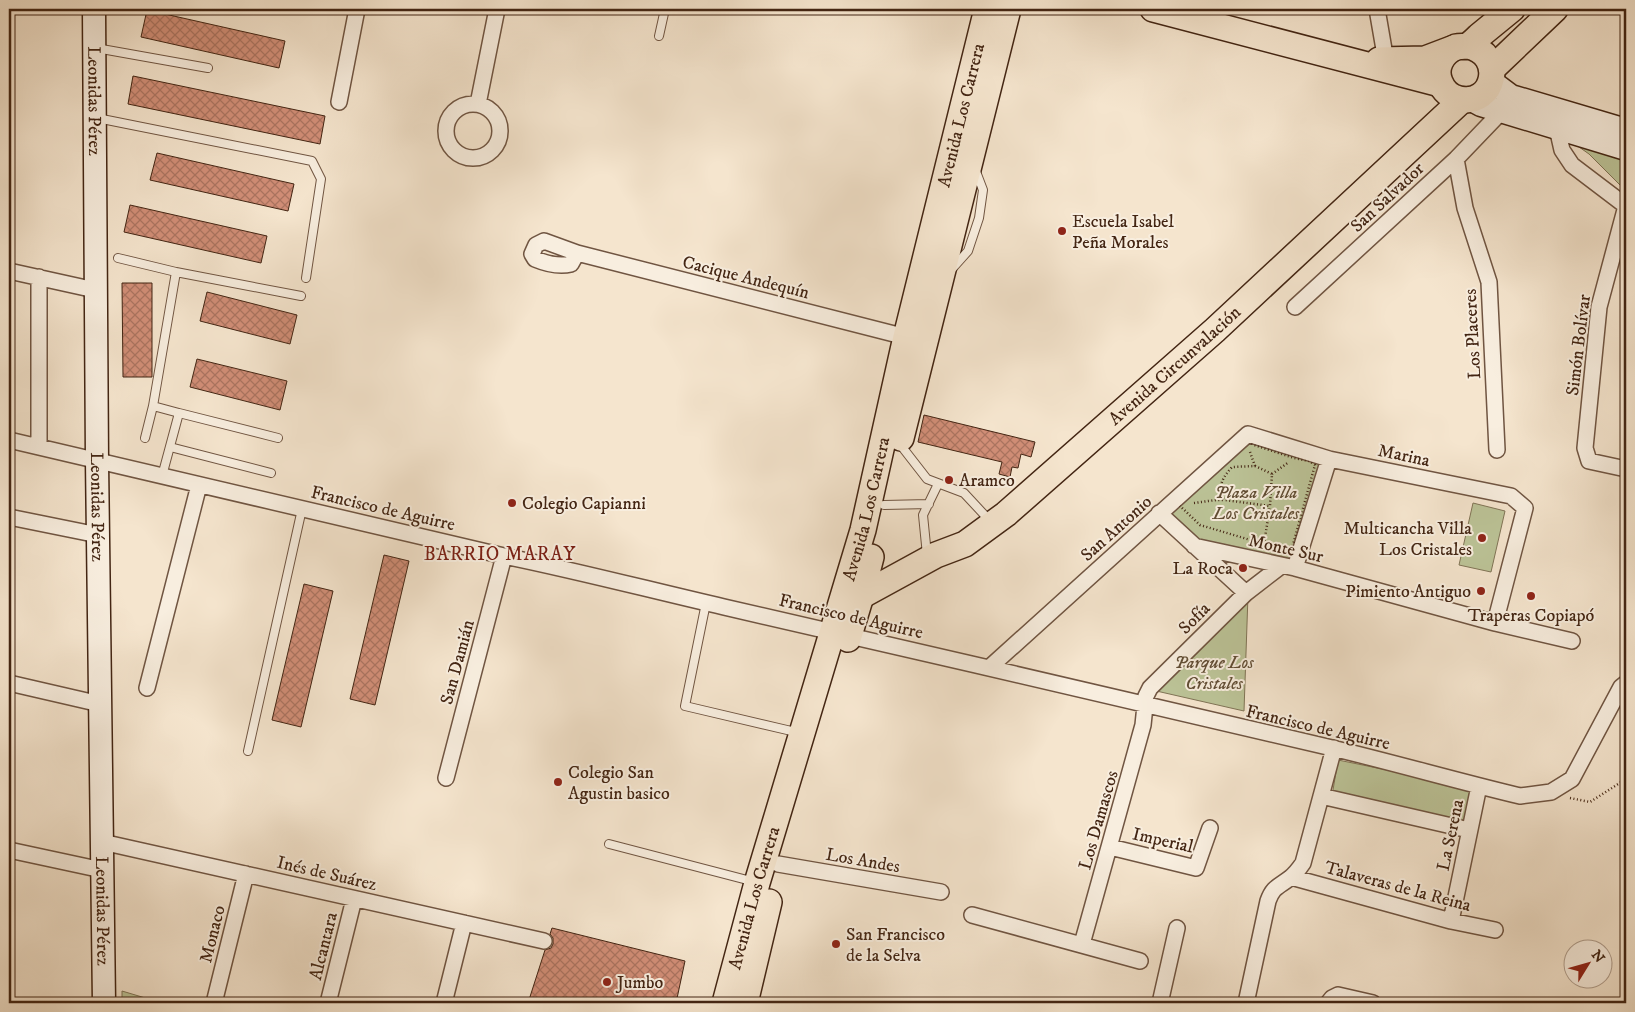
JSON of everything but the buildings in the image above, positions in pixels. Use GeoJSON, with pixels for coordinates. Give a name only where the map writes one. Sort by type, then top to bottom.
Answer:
{"type":"FeatureCollection","features":[{"type":"Feature","properties":{"kind":"main road","name":"Avenida Los Carrera"},"geometry":{"type":"LineString","coordinates":[[746,1003],[778,864],[840,633],[906,337],[987,9]]}},
{"type":"Feature","properties":{"kind":"main road","name":"Avenida Los Carrera"},"geometry":{"type":"LineString","coordinates":[[725,1003],[757,883],[802,734],[840,633],[862,596],[1008,9]]}},
{"type":"Feature","properties":{"kind":"main road"},"geometry":{"type":"LineString","coordinates":[[1153,9],[1440,84]]}},
{"type":"Feature","properties":{"kind":"main road"},"geometry":{"type":"LineString","coordinates":[[1466,99],[1449,95],[1440,84],[1438,77],[1443,57],[1461,47],[1512,9]]}},
{"type":"Feature","properties":{"kind":"main road","name":"Avenida Circunvalación"},"geometry":{"type":"LineString","coordinates":[[862,596],[928,560],[965,544],[1013,508],[1214,330],[1466,99],[1483,93],[1491,75],[1555,9]]}},
{"type":"Feature","properties":{"kind":"main road"},"geometry":{"type":"LineString","coordinates":[[1344,59],[1425,59],[1461,47],[1475,47],[1486,56],[1491,75]]}},
{"type":"Feature","properties":{"kind":"street","name":"Leonidas Pérez"},"geometry":{"type":"LineString","coordinates":[[94,9],[97,461],[104,1003]]}},
{"type":"Feature","properties":{"kind":"street"},"geometry":{"type":"LineString","coordinates":[[339,102],[357,9]]}},
{"type":"Feature","properties":{"kind":"street"},"geometry":{"type":"LineString","coordinates":[[478,104],[497,9]]}},
{"type":"Feature","properties":{"kind":"street"},"geometry":{"type":"LineString","coordinates":[[1377,9],[1386,60]]}},
{"type":"Feature","properties":{"kind":"street"},"geometry":{"type":"LineString","coordinates":[[1491,75],[1512,96],[1626,130]]}},
{"type":"Feature","properties":{"kind":"street"},"geometry":{"type":"LineString","coordinates":[[1466,99],[1626,149]]}},
{"type":"Feature","properties":{"kind":"street","name":"San Salvador"},"geometry":{"type":"LineString","coordinates":[[1295,307],[1456,159],[1502,111]]}},
{"type":"Feature","properties":{"kind":"street"},"geometry":{"type":"LineString","coordinates":[[1557,128],[1562,150],[1572,165],[1626,206]]}},
{"type":"Feature","properties":{"kind":"street","name":"Los Placeres"},"geometry":{"type":"LineString","coordinates":[[1456,159],[1465,208],[1489,282],[1496,450]]}},
{"type":"Feature","properties":{"kind":"street","name":"Simón Bolívar"},"geometry":{"type":"LineString","coordinates":[[1626,206],[1598,307],[1585,448],[1589,461],[1626,469]]}},
{"type":"Feature","properties":{"kind":"street","name":"Cacique Andequín"},"geometry":{"type":"LineString","coordinates":[[577,254],[906,337]]}},
{"type":"Feature","properties":{"kind":"street"},"geometry":{"type":"LineString","coordinates":[[9,270],[96,290]]}},
{"type":"Feature","properties":{"kind":"street"},"geometry":{"type":"LineString","coordinates":[[39,277],[39,447]]}},
{"type":"Feature","properties":{"kind":"street","name":"San Antonio"},"geometry":{"type":"LineString","coordinates":[[990,667],[1248,434],[1273,441]]}},
{"type":"Feature","properties":{"kind":"street","name":"Francisco de Aguirre"},"geometry":{"type":"LineString","coordinates":[[9,440],[1334,748],[1520,796],[1551,792],[1572,778],[1620,686],[1626,682]]}},
{"type":"Feature","properties":{"kind":"street","name":"Marina"},"geometry":{"type":"LineString","coordinates":[[1273,441],[1329,459],[1511,496],[1525,508],[1495,623]]}},
{"type":"Feature","properties":{"kind":"street"},"geometry":{"type":"LineString","coordinates":[[1288,567],[1329,459]]}},
{"type":"Feature","properties":{"kind":"street"},"geometry":{"type":"LineString","coordinates":[[147,688],[199,485]]}},
{"type":"Feature","properties":{"kind":"street"},"geometry":{"type":"LineString","coordinates":[[1160,513],[1246,593]]}},
{"type":"Feature","properties":{"kind":"street"},"geometry":{"type":"LineString","coordinates":[[9,517],[98,535]]}},
{"type":"Feature","properties":{"kind":"street","name":"Monte Sur"},"geometry":{"type":"LineString","coordinates":[[1194,546],[1288,567],[1495,623],[1572,640]]}},
{"type":"Feature","properties":{"kind":"street","name":"San Damián"},"geometry":{"type":"LineString","coordinates":[[446,778],[504,556]]}},
{"type":"Feature","properties":{"kind":"street","name":"Sofía"},"geometry":{"type":"LineString","coordinates":[[1145,705],[1150,688],[1246,593],[1288,567]]}},
{"type":"Feature","properties":{"kind":"street"},"geometry":{"type":"LineString","coordinates":[[9,683],[100,704]]}},
{"type":"Feature","properties":{"kind":"street","name":"Los Damascos"},"geometry":{"type":"LineString","coordinates":[[1082,944],[1143,725],[1145,705]]}},
{"type":"Feature","properties":{"kind":"street"},"geometry":{"type":"LineString","coordinates":[[1246,1003],[1271,892],[1291,878],[1303,863],[1334,748]]}},
{"type":"Feature","properties":{"kind":"street","name":"La Serena"},"geometry":{"type":"LineString","coordinates":[[1452,921],[1479,786]]}},
{"type":"Feature","properties":{"kind":"street"},"geometry":{"type":"LineString","coordinates":[[1321,796],[1469,830]]}},
{"type":"Feature","properties":{"kind":"street","name":"Imperial"},"geometry":{"type":"LineString","coordinates":[[1110,847],[1196,868],[1210,828]]}},
{"type":"Feature","properties":{"kind":"street","name":"Inés de Suárez"},"geometry":{"type":"LineString","coordinates":[[102,842],[544,941]]}},
{"type":"Feature","properties":{"kind":"street"},"geometry":{"type":"LineString","coordinates":[[9,850],[102,870]]}},
{"type":"Feature","properties":{"kind":"street","name":"Los Andes"},"geometry":{"type":"LineString","coordinates":[[778,864],[941,892]]}},
{"type":"Feature","properties":{"kind":"street","name":"Monaco"},"geometry":{"type":"LineString","coordinates":[[214,1003],[246,874]]}},
{"type":"Feature","properties":{"kind":"street","name":"Talaveras de la Reina"},"geometry":{"type":"LineString","coordinates":[[1291,878],[1452,921],[1495,930]]}},
{"type":"Feature","properties":{"kind":"street","name":"Alcantara"},"geometry":{"type":"LineString","coordinates":[[328,1003],[354,899]]}},
{"type":"Feature","properties":{"kind":"street"},"geometry":{"type":"LineString","coordinates":[[972,915],[1140,961]]}},
{"type":"Feature","properties":{"kind":"street"},"geometry":{"type":"LineString","coordinates":[[444,1003],[464,923]]}},
{"type":"Feature","properties":{"kind":"street"},"geometry":{"type":"LineString","coordinates":[[1160,1003],[1177,928]]}},
{"type":"Feature","properties":{"kind":"street"},"geometry":{"type":"LineString","coordinates":[[1330,1001],[1338,995],[1373,1003]]}},
{"type":"Feature","properties":{"kind":"lane"},"geometry":{"type":"LineString","coordinates":[[659,36],[665,9]]}},
{"type":"Feature","properties":{"kind":"lane"},"geometry":{"type":"LineString","coordinates":[[94,48],[208,68]]}},
{"type":"Feature","properties":{"kind":"lane"},"geometry":{"type":"LineString","coordinates":[[95,118],[312,161],[322,179],[306,278]]}},
{"type":"Feature","properties":{"kind":"lane"},"geometry":{"type":"LineString","coordinates":[[118,258],[176,272],[301,296]]}},
{"type":"Feature","properties":{"kind":"lane"},"geometry":{"type":"LineString","coordinates":[[145,438],[153,406],[176,272]]}},
{"type":"Feature","properties":{"kind":"lane"},"geometry":{"type":"LineString","coordinates":[[153,406],[278,438]]}},
{"type":"Feature","properties":{"kind":"lane"},"geometry":{"type":"LineString","coordinates":[[162,476],[179,413]]}},
{"type":"Feature","properties":{"kind":"lane"},"geometry":{"type":"LineString","coordinates":[[899,443],[926,479],[964,493],[992,524]]}},
{"type":"Feature","properties":{"kind":"lane"},"geometry":{"type":"LineString","coordinates":[[170,447],[271,474]]}},
{"type":"Feature","properties":{"kind":"lane"},"geometry":{"type":"LineString","coordinates":[[928,560],[923,515],[938,484]]}},
{"type":"Feature","properties":{"kind":"lane"},"geometry":{"type":"LineString","coordinates":[[884,505],[929,504]]}},
{"type":"Feature","properties":{"kind":"lane"},"geometry":{"type":"LineString","coordinates":[[248,751],[302,509]]}},
{"type":"Feature","properties":{"kind":"lane"},"geometry":{"type":"LineString","coordinates":[[706,603],[685,706],[802,734]]}},
{"type":"Feature","properties":{"kind":"lane"},"geometry":{"type":"LineString","coordinates":[[610,844],[757,883]]}},
{"type":"Feature","properties":{"kind":"path"},"geometry":{"type":"LineString","coordinates":[[1248,441],[1294,458],[1309,461],[1315,465],[1290,552],[1200,525],[1179,505],[1181,498],[1198,482],[1248,441]]}},
{"type":"Feature","properties":{"kind":"path"},"geometry":{"type":"LineString","coordinates":[[1248,441],[1255,466]]}},
{"type":"Feature","properties":{"kind":"path"},"geometry":{"type":"LineString","coordinates":[[1272,474],[1294,458]]}},
{"type":"Feature","properties":{"kind":"path"},"geometry":{"type":"LineString","coordinates":[[1225,500],[1220,495],[1220,484],[1224,475],[1232,467],[1255,466],[1272,474]]}},
{"type":"Feature","properties":{"kind":"path"},"geometry":{"type":"LineString","coordinates":[[1264,544],[1270,506],[1272,474]]}},
{"type":"Feature","properties":{"kind":"path"},"geometry":{"type":"LineString","coordinates":[[1180,502],[1196,503],[1225,500],[1270,506]]}},
{"type":"Feature","properties":{"kind":"path"},"geometry":{"type":"LineString","coordinates":[[1544,792],[1590,802],[1626,779]]}},
{"type":"Feature","properties":{"kind":"path"},"geometry":{"type":"LineString","coordinates":[[146,1003],[147,999]]}},
{"type":"Feature","properties":{"kind":"green space"},"geometry":{"type":"Polygon","coordinates":[[[1572,142],[1626,158],[1626,188],[1620,185],[1589,154],[1572,142]]]}},
{"type":"Feature","properties":{"kind":"green space","name":"Plaza Villa Los Cristales"},"geometry":{"type":"Polygon","coordinates":[[[1249,441],[1321,461],[1293,560],[1195,543],[1166,512],[1249,441]]]}},
{"type":"Feature","properties":{"kind":"green space","name":"Multicancha Villa Los Cristales"},"geometry":{"type":"Polygon","coordinates":[[[1473,503],[1505,511],[1491,572],[1459,565],[1473,503]]]}},
{"type":"Feature","properties":{"kind":"green space","name":"Parque Los Cristales"},"geometry":{"type":"Polygon","coordinates":[[[1248,595],[1244,711],[1152,690],[1248,595]]]}},
{"type":"Feature","properties":{"kind":"green space"},"geometry":{"type":"Polygon","coordinates":[[[1338,760],[1471,787],[1464,824],[1332,796],[1338,760]]]}},
{"type":"Feature","properties":{"kind":"green space"},"geometry":{"type":"Polygon","coordinates":[[[122,991],[162,1003],[122,1003],[122,991]]]}},
{"type":"Feature","properties":{"kind":"place","name":"Escuela Isabel Peña Morales"},"geometry":{"type":"Point","coordinates":[1062,231]}},
{"type":"Feature","properties":{"kind":"place","name":"Aramco"},"geometry":{"type":"Point","coordinates":[949,480]}},
{"type":"Feature","properties":{"kind":"place","name":"Colegio Capianni"},"geometry":{"type":"Point","coordinates":[512,503]}},
{"type":"Feature","properties":{"kind":"place","name":"Multicancha Villa Los Cristales"},"geometry":{"type":"Point","coordinates":[1482,538]}},
{"type":"Feature","properties":{"kind":"place","name":"La Roca"},"geometry":{"type":"Point","coordinates":[1243,568]}},
{"type":"Feature","properties":{"kind":"place","name":"Pimiento Antiguo"},"geometry":{"type":"Point","coordinates":[1481,591]}},
{"type":"Feature","properties":{"kind":"place","name":"Traperas Copiapó"},"geometry":{"type":"Point","coordinates":[1531,596]}},
{"type":"Feature","properties":{"kind":"place","name":"Colegio San Agustin basico"},"geometry":{"type":"Point","coordinates":[558,782]}},
{"type":"Feature","properties":{"kind":"place","name":"San Francisco de la Selva"},"geometry":{"type":"Point","coordinates":[836,944]}},
{"type":"Feature","properties":{"kind":"place","name":"Jumbo"},"geometry":{"type":"Point","coordinates":[607,982]}},
{"type":"Feature","properties":{"kind":"district","name":"BARRIO MARAY"},"geometry":{"type":"Point","coordinates":[500,553]}}]}
